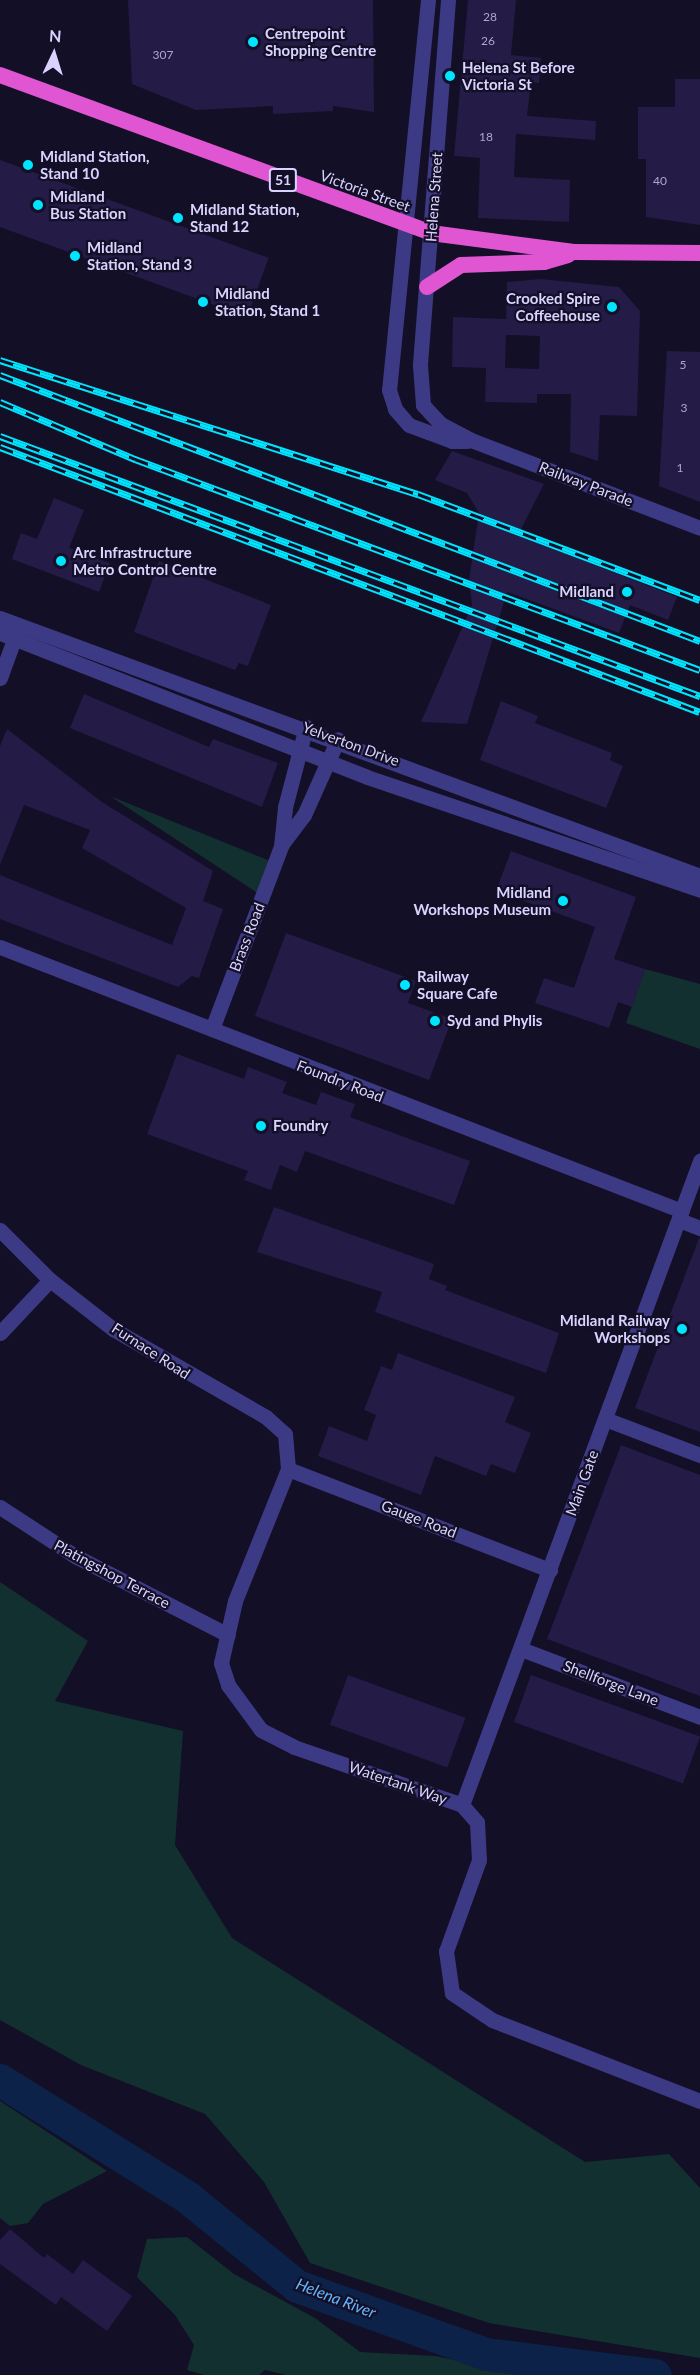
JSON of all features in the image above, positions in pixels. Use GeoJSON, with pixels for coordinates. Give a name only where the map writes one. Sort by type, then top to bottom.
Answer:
{"type":"FeatureCollection","features":[{"type":"Feature","properties":{"kind":"highway","name":"Victoria Street"},"geometry":{"type":"LineString","coordinates":[[0,75],[431,233],[574,252],[700,253]]}},
{"type":"Feature","properties":{"kind":"highway"},"geometry":{"type":"LineString","coordinates":[[427,287],[461,265],[544,262],[574,252]]}},
{"type":"Feature","properties":{"kind":"street","name":"Helena Street"},"geometry":{"type":"LineString","coordinates":[[389,390],[428,0]]}},
{"type":"Feature","properties":{"kind":"street","name":"Helena Street"},"geometry":{"type":"LineString","coordinates":[[419,393],[448,0]]}},
{"type":"Feature","properties":{"kind":"street","name":"Railway Parade"},"geometry":{"type":"LineString","coordinates":[[389,390],[394,409],[409,425],[452,441],[471,440]]}},
{"type":"Feature","properties":{"kind":"street","name":"Railway Parade"},"geometry":{"type":"LineString","coordinates":[[419,393],[432,417],[471,440],[700,528]]}},
{"type":"Feature","properties":{"kind":"street","name":"Yelverton Drive"},"geometry":{"type":"LineString","coordinates":[[0,618],[20,623],[306,727],[700,876]]}},
{"type":"Feature","properties":{"kind":"street"},"geometry":{"type":"LineString","coordinates":[[0,678],[7,637],[20,623]]}},
{"type":"Feature","properties":{"kind":"street","name":"Yelverton Drive"},"geometry":{"type":"LineString","coordinates":[[7,637],[329,763],[700,890]]}},
{"type":"Feature","properties":{"kind":"street","name":"Brass Road"},"geometry":{"type":"LineString","coordinates":[[212,1029],[281,846],[306,727]]}},
{"type":"Feature","properties":{"kind":"street","name":"Brass Road"},"geometry":{"type":"LineString","coordinates":[[281,846],[304,815],[338,739]]}},
{"type":"Feature","properties":{"kind":"street","name":"Foundry Road"},"geometry":{"type":"LineString","coordinates":[[0,947],[680,1215],[700,1228]]}},
{"type":"Feature","properties":{"kind":"street","name":"Main Gate"},"geometry":{"type":"LineString","coordinates":[[462,1805],[700,1161]]}},
{"type":"Feature","properties":{"kind":"street","name":"Furnace Road"},"geometry":{"type":"LineString","coordinates":[[0,1230],[50,1280],[180,1372],[276,1424],[289,1444],[288,1469]]}},
{"type":"Feature","properties":{"kind":"street"},"geometry":{"type":"LineString","coordinates":[[0,1333],[50,1280]]}},
{"type":"Feature","properties":{"kind":"street"},"geometry":{"type":"LineString","coordinates":[[605,1419],[700,1455]]}},
{"type":"Feature","properties":{"kind":"street","name":"Gauge Road"},"geometry":{"type":"LineString","coordinates":[[288,1469],[550,1570]]}},
{"type":"Feature","properties":{"kind":"street","name":"Watertank Way"},"geometry":{"type":"LineString","coordinates":[[288,1469],[235,1601],[221,1663],[228,1685],[261,1730],[294,1747],[462,1805],[477,1822],[482,1840],[446,1951],[452,1993],[492,2020],[700,2101]]}},
{"type":"Feature","properties":{"kind":"street","name":"Platingshop Terrace"},"geometry":{"type":"LineString","coordinates":[[0,1507],[75,1557],[228,1635]]}},
{"type":"Feature","properties":{"kind":"street","name":"Shellforge Lane"},"geometry":{"type":"LineString","coordinates":[[521,1649],[700,1716]]}},
{"type":"Feature","properties":{"kind":"green space"},"geometry":{"type":"Polygon","coordinates":[[[110,796],[275,863],[262,896],[180,842],[110,796]]]}},
{"type":"Feature","properties":{"kind":"green space"},"geometry":{"type":"Polygon","coordinates":[[[645,969],[700,984],[700,1049],[626,1023],[645,969]]]}},
{"type":"Feature","properties":{"kind":"green space"},"geometry":{"type":"Polygon","coordinates":[[[0,1582],[88,1641],[55,1701],[183,1731],[175,1845],[232,1938],[585,2162],[669,2154],[700,2188],[700,2358],[489,2323],[310,2263],[264,2182],[205,2114],[81,2065],[0,2020],[0,1582]]]}},
{"type":"Feature","properties":{"kind":"green space"},"geometry":{"type":"Polygon","coordinates":[[[0,2101],[107,2171],[43,2204],[28,2223],[10,2226],[0,2218],[0,2101]]]}},
{"type":"Feature","properties":{"kind":"green space"},"geometry":{"type":"Polygon","coordinates":[[[187,2237],[234,2274],[315,2318],[360,2352],[435,2356],[536,2375],[286,2375],[265,2370],[259,2375],[204,2375],[187,2370],[194,2345],[175,2315],[137,2277],[147,2239],[187,2237]]]}},
{"type":"Feature","properties":{"kind":"building","name":"Centrepoint Shopping Centre"},"geometry":{"type":"Polygon","coordinates":[[[128,0],[373,0],[374,112],[333,106],[333,111],[273,114],[273,106],[196,110],[132,84],[128,0]]]}},
{"type":"Feature","properties":{"kind":"building"},"geometry":{"type":"Polygon","coordinates":[[[468,0],[516,0],[511,55],[541,58],[539,83],[531,82],[527,116],[596,121],[595,140],[516,134],[514,177],[570,180],[569,222],[478,218],[480,158],[454,156],[468,0]]]}},
{"type":"Feature","properties":{"kind":"building"},"geometry":{"type":"Polygon","coordinates":[[[675,79],[700,79],[700,225],[646,217],[646,159],[638,159],[638,107],[675,107],[675,79]]]}},
{"type":"Feature","properties":{"kind":"building"},"geometry":{"type":"Polygon","coordinates":[[[0,160],[269,258],[247,317],[0,227],[0,160]]]}},
{"type":"Feature","properties":{"kind":"building"},"geometry":{"type":"Polygon","coordinates":[[[541,279],[619,287],[640,311],[637,416],[600,415],[598,461],[570,452],[571,394],[537,394],[537,403],[485,402],[486,368],[452,367],[453,317],[506,319],[507,282],[541,279]],[[506,335],[505,368],[539,369],[540,336],[506,335]]]}},
{"type":"Feature","properties":{"kind":"building"},"geometry":{"type":"Polygon","coordinates":[[[667,351],[700,352],[700,502],[659,486],[667,351]]]}},
{"type":"Feature","properties":{"kind":"building"},"geometry":{"type":"Polygon","coordinates":[[[452,451],[544,484],[518,535],[677,597],[668,620],[630,605],[619,633],[507,592],[467,724],[421,722],[472,605],[469,580],[479,513],[467,493],[435,480],[452,451]]]}},
{"type":"Feature","properties":{"kind":"building","name":"Arc Infrastructure Metro Control Centre"},"geometry":{"type":"Polygon","coordinates":[[[54,498],[84,510],[69,548],[110,563],[99,592],[12,559],[21,533],[37,539],[54,498]]]}},
{"type":"Feature","properties":{"kind":"building"},"geometry":{"type":"Polygon","coordinates":[[[159,561],[271,605],[248,666],[239,663],[235,670],[134,632],[159,561]]]}},
{"type":"Feature","properties":{"kind":"building"},"geometry":{"type":"Polygon","coordinates":[[[84,694],[209,747],[213,739],[278,763],[262,807],[70,728],[84,694]]]}},
{"type":"Feature","properties":{"kind":"building"},"geometry":{"type":"Polygon","coordinates":[[[501,701],[538,716],[535,723],[612,753],[610,760],[623,766],[606,808],[480,760],[501,701]]]}},
{"type":"Feature","properties":{"kind":"building"},"geometry":{"type":"Polygon","coordinates":[[[7,729],[102,802],[213,871],[203,901],[223,909],[199,978],[192,976],[178,987],[0,919],[0,875],[172,945],[186,908],[82,848],[90,830],[24,805],[0,865],[0,746],[7,729]]]}},
{"type":"Feature","properties":{"kind":"building"},"geometry":{"type":"Polygon","coordinates":[[[511,851],[636,897],[614,959],[645,969],[632,1007],[618,1002],[609,1028],[535,1003],[544,978],[574,988],[595,927],[496,891],[511,851]]]}},
{"type":"Feature","properties":{"kind":"building"},"geometry":{"type":"Polygon","coordinates":[[[286,933],[416,981],[408,1003],[452,1019],[429,1080],[255,1016],[286,933]]]}},
{"type":"Feature","properties":{"kind":"building","name":"Foundry"},"geometry":{"type":"Polygon","coordinates":[[[177,1054],[244,1079],[248,1067],[287,1082],[282,1093],[316,1105],[321,1092],[355,1104],[350,1117],[470,1161],[454,1205],[305,1151],[297,1172],[280,1165],[271,1190],[244,1180],[248,1171],[147,1134],[177,1054]]]}},
{"type":"Feature","properties":{"kind":"building"},"geometry":{"type":"Polygon","coordinates":[[[274,1207],[434,1264],[429,1279],[447,1286],[445,1290],[559,1333],[546,1373],[375,1312],[382,1292],[257,1252],[274,1207]]]}},
{"type":"Feature","properties":{"kind":"building","name":"Midland Railway Workshops"},"geometry":{"type":"Polygon","coordinates":[[[700,1239],[700,1432],[635,1408],[700,1239]]]}},
{"type":"Feature","properties":{"kind":"building"},"geometry":{"type":"Polygon","coordinates":[[[398,1353],[515,1397],[505,1422],[531,1433],[515,1473],[491,1464],[486,1476],[435,1456],[421,1495],[318,1456],[329,1426],[367,1441],[376,1415],[364,1410],[381,1366],[392,1370],[398,1353]]]}},
{"type":"Feature","properties":{"kind":"building"},"geometry":{"type":"Polygon","coordinates":[[[621,1445],[700,1475],[700,1696],[547,1639],[621,1445]]]}},
{"type":"Feature","properties":{"kind":"building"},"geometry":{"type":"Polygon","coordinates":[[[348,1675],[465,1718],[447,1768],[330,1725],[348,1675]]]}},
{"type":"Feature","properties":{"kind":"building"},"geometry":{"type":"Polygon","coordinates":[[[531,1675],[700,1737],[683,1784],[514,1722],[531,1675]]]}},
{"type":"Feature","properties":{"kind":"building"},"geometry":{"type":"Polygon","coordinates":[[[10,2229],[44,2258],[47,2254],[73,2274],[83,2260],[132,2296],[107,2331],[61,2297],[56,2305],[0,2264],[0,2240],[10,2229]]]}},
{"type":"Feature","properties":{"kind":"waterway","name":"Helena River"},"geometry":{"type":"LineString","coordinates":[[0,2080],[187,2197],[297,2286],[486,2354],[655,2375]]}},
{"type":"Feature","properties":{"kind":"railway"},"geometry":{"type":"LineString","coordinates":[[0,360],[418,494],[700,600]]}},
{"type":"Feature","properties":{"kind":"railway"},"geometry":{"type":"LineString","coordinates":[[0,375],[700,641]]}},
{"type":"Feature","properties":{"kind":"railway"},"geometry":{"type":"LineString","coordinates":[[0,402],[135,459],[700,670]]}},
{"type":"Feature","properties":{"kind":"railway"},"geometry":{"type":"LineString","coordinates":[[0,436],[700,696]]}},
{"type":"Feature","properties":{"kind":"railway"},"geometry":{"type":"LineString","coordinates":[[0,447],[700,712]]}},
{"type":"Feature","properties":{"kind":"place","name":"Centrepoint Shopping Centre"},"geometry":{"type":"Point","coordinates":[253,42]}},
{"type":"Feature","properties":{"kind":"place","name":"Helena St Before Victoria St"},"geometry":{"type":"Point","coordinates":[450,76]}},
{"type":"Feature","properties":{"kind":"place","name":"Midland Station, Stand 10"},"geometry":{"type":"Point","coordinates":[28,165]}},
{"type":"Feature","properties":{"kind":"place","name":"Midland Bus Station"},"geometry":{"type":"Point","coordinates":[38,205]}},
{"type":"Feature","properties":{"kind":"place","name":"Midland Station, Stand 12"},"geometry":{"type":"Point","coordinates":[178,218]}},
{"type":"Feature","properties":{"kind":"place","name":"Midland Station, Stand 3"},"geometry":{"type":"Point","coordinates":[75,256]}},
{"type":"Feature","properties":{"kind":"place","name":"Midland Station, Stand 1"},"geometry":{"type":"Point","coordinates":[203,302]}},
{"type":"Feature","properties":{"kind":"place","name":"Crooked Spire Coffeehouse"},"geometry":{"type":"Point","coordinates":[612,307]}},
{"type":"Feature","properties":{"kind":"place","name":"Arc Infrastructure Metro Control Centre"},"geometry":{"type":"Point","coordinates":[61,561]}},
{"type":"Feature","properties":{"kind":"place","name":"Midland"},"geometry":{"type":"Point","coordinates":[627,592]}},
{"type":"Feature","properties":{"kind":"place","name":"Midland Workshops Museum"},"geometry":{"type":"Point","coordinates":[563,901]}},
{"type":"Feature","properties":{"kind":"place","name":"Railway Square Cafe"},"geometry":{"type":"Point","coordinates":[405,985]}},
{"type":"Feature","properties":{"kind":"place","name":"Syd and Phylis"},"geometry":{"type":"Point","coordinates":[435,1021]}},
{"type":"Feature","properties":{"kind":"place","name":"Foundry"},"geometry":{"type":"Point","coordinates":[261,1126]}},
{"type":"Feature","properties":{"kind":"place","name":"Midland Railway Workshops"},"geometry":{"type":"Point","coordinates":[682,1329]}}]}
